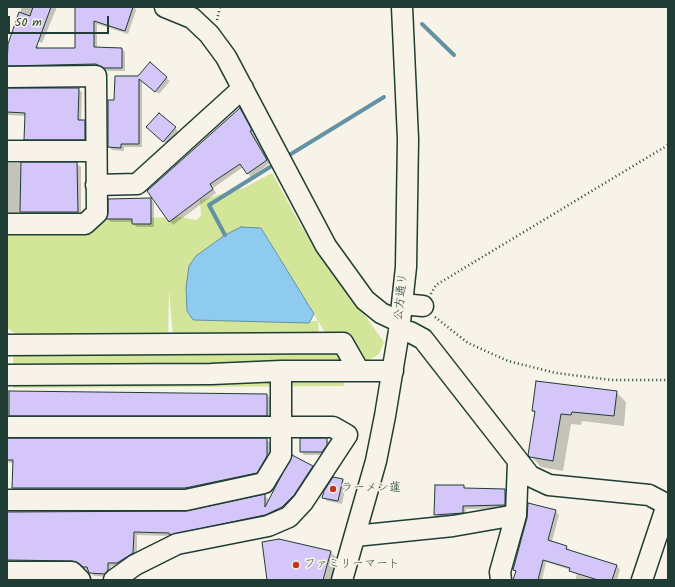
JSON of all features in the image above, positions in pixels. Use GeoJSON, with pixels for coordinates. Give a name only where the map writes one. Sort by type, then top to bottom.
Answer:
{"type":"FeatureCollection","features":[{"type":"Feature","properties":{"kind":"street"},"geometry":{"type":"LineString","coordinates":[[166,7],[192,18],[209,34],[226,56],[326,246],[365,300],[382,313],[400,319],[410,332],[423,339],[530,476],[549,485],[649,495],[667,505],[642,580]]}},
{"type":"Feature","properties":{"kind":"street","name":"公方通り"},"geometry":{"type":"LineString","coordinates":[[342,580],[376,461],[393,371],[406,267],[408,139],[402,7]]}},
{"type":"Feature","properties":{"kind":"street"},"geometry":{"type":"LineString","coordinates":[[7,77],[96,76],[97,213],[85,224],[7,224]]}},
{"type":"Feature","properties":{"kind":"street"},"geometry":{"type":"LineString","coordinates":[[96,185],[137,184],[243,88]]}},
{"type":"Feature","properties":{"kind":"street"},"geometry":{"type":"LineString","coordinates":[[7,151],[96,152]]}},
{"type":"Feature","properties":{"kind":"street"},"geometry":{"type":"LineString","coordinates":[[400,319],[422,306]]}},
{"type":"Feature","properties":{"kind":"street"},"geometry":{"type":"LineString","coordinates":[[7,345],[343,343],[359,371]]}},
{"type":"Feature","properties":{"kind":"street"},"geometry":{"type":"LineString","coordinates":[[7,500],[186,500],[264,483],[281,455],[281,371]]}},
{"type":"Feature","properties":{"kind":"street"},"geometry":{"type":"LineString","coordinates":[[7,375],[393,371]]}},
{"type":"Feature","properties":{"kind":"street"},"geometry":{"type":"LineString","coordinates":[[7,427],[333,427],[348,435],[303,502],[289,517],[268,526],[177,544],[135,565],[114,580]]}},
{"type":"Feature","properties":{"kind":"street"},"geometry":{"type":"LineString","coordinates":[[501,580],[500,572],[516,515],[518,462]]}},
{"type":"Feature","properties":{"kind":"street"},"geometry":{"type":"LineString","coordinates":[[355,536],[453,526],[516,515]]}},
{"type":"Feature","properties":{"kind":"street"},"geometry":{"type":"LineString","coordinates":[[7,572],[72,572],[80,580]]}},
{"type":"Feature","properties":{"kind":"path"},"geometry":{"type":"LineString","coordinates":[[668,145],[436,285],[422,306],[468,343],[508,361],[556,373],[612,380],[668,380]]}},
{"type":"Feature","properties":{"kind":"green space"},"geometry":{"type":"Polygon","coordinates":[[[272,173],[301,226],[384,342],[379,354],[365,362],[327,335],[318,321],[319,338],[173,337],[169,290],[168,338],[20,337],[7,328],[7,229],[92,230],[108,219],[181,217],[196,220],[201,216],[200,200],[244,188],[272,173]],[[261,228],[186,288],[187,311],[193,320],[287,322],[318,321],[261,228]]]}},
{"type":"Feature","properties":{"kind":"green space"},"geometry":{"type":"Polygon","coordinates":[[[344,353],[344,386],[13,388],[13,356],[344,353]]]}},
{"type":"Feature","properties":{"kind":"water"},"geometry":{"type":"Polygon","coordinates":[[[241,227],[261,228],[314,314],[309,323],[193,320],[187,311],[186,288],[189,266],[196,256],[225,235],[241,227]]]}},
{"type":"Feature","properties":{"kind":"building"},"geometry":{"type":"Polygon","coordinates":[[[33,7],[51,7],[36,48],[75,48],[75,7],[133,7],[125,31],[94,21],[94,47],[122,48],[122,68],[103,68],[96,64],[7,66],[8,44],[19,12],[30,16],[33,7]]]}},
{"type":"Feature","properties":{"kind":"building"},"geometry":{"type":"Polygon","coordinates":[[[150,62],[167,77],[155,92],[139,79],[139,144],[121,144],[121,148],[108,147],[108,100],[114,100],[115,76],[138,76],[150,62]]]}},
{"type":"Feature","properties":{"kind":"building"},"geometry":{"type":"Polygon","coordinates":[[[7,88],[79,88],[78,120],[85,120],[85,140],[24,140],[25,113],[7,112],[7,88]]]}},
{"type":"Feature","properties":{"kind":"building"},"geometry":{"type":"Polygon","coordinates":[[[240,108],[252,130],[250,131],[267,160],[247,174],[240,164],[210,184],[213,189],[169,222],[147,191],[240,108]]]}},
{"type":"Feature","properties":{"kind":"building"},"geometry":{"type":"Polygon","coordinates":[[[159,113],[176,127],[163,142],[146,127],[159,113]]]}},
{"type":"Feature","properties":{"kind":"building"},"geometry":{"type":"Polygon","coordinates":[[[21,162],[77,162],[78,212],[20,212],[21,162]]]}},
{"type":"Feature","properties":{"kind":"building"},"geometry":{"type":"Polygon","coordinates":[[[151,198],[151,224],[132,224],[132,219],[106,219],[108,213],[108,199],[151,198]]]}},
{"type":"Feature","properties":{"kind":"building"},"geometry":{"type":"Polygon","coordinates":[[[536,381],[617,391],[614,416],[572,412],[571,415],[561,414],[553,461],[530,457],[528,455],[535,411],[532,411],[536,381]]]}},
{"type":"Feature","properties":{"kind":"building"},"geometry":{"type":"Polygon","coordinates":[[[9,391],[267,394],[267,416],[9,416],[9,391]]]}},
{"type":"Feature","properties":{"kind":"building"},"geometry":{"type":"Polygon","coordinates":[[[7,438],[267,438],[267,456],[257,473],[185,488],[12,488],[13,460],[7,460],[7,438]]]}},
{"type":"Feature","properties":{"kind":"building"},"geometry":{"type":"Polygon","coordinates":[[[300,438],[327,438],[327,445],[322,452],[300,452],[300,438]]]}},
{"type":"Feature","properties":{"kind":"building"},"geometry":{"type":"Polygon","coordinates":[[[292,455],[313,466],[294,495],[282,507],[265,515],[170,535],[169,533],[134,532],[133,553],[117,563],[108,563],[108,570],[105,574],[89,573],[87,567],[83,567],[72,561],[7,560],[7,512],[186,511],[265,494],[265,507],[292,455]]]}},
{"type":"Feature","properties":{"kind":"building","name":"ラーメン蓮"},"geometry":{"type":"Polygon","coordinates":[[[333,477],[343,479],[338,501],[322,498],[324,491],[333,477]]]}},
{"type":"Feature","properties":{"kind":"building"},"geometry":{"type":"Polygon","coordinates":[[[435,485],[464,485],[464,488],[505,489],[505,505],[463,506],[463,513],[434,515],[435,485]]]}},
{"type":"Feature","properties":{"kind":"building"},"geometry":{"type":"Polygon","coordinates":[[[528,503],[556,510],[548,540],[567,546],[566,549],[617,565],[612,580],[598,580],[569,571],[570,568],[543,560],[538,580],[513,580],[516,571],[513,570],[527,518],[528,503]]]}},
{"type":"Feature","properties":{"kind":"building","name":"ファミリーマート"},"geometry":{"type":"Polygon","coordinates":[[[279,539],[331,551],[323,580],[267,580],[262,542],[279,539]]]}},
{"type":"Feature","properties":{"kind":"waterway"},"geometry":{"type":"LineString","coordinates":[[422,24],[454,55]]}},
{"type":"Feature","properties":{"kind":"waterway"},"geometry":{"type":"LineString","coordinates":[[291,154],[384,97]]}},
{"type":"Feature","properties":{"kind":"waterway"},"geometry":{"type":"LineString","coordinates":[[225,235],[209,205],[270,167]]}},
{"type":"Feature","properties":{"kind":"place","name":"ラーメン蓮"},"geometry":{"type":"Point","coordinates":[333,489]}},
{"type":"Feature","properties":{"kind":"place","name":"ファミリーマート"},"geometry":{"type":"Point","coordinates":[296,565]}}]}
